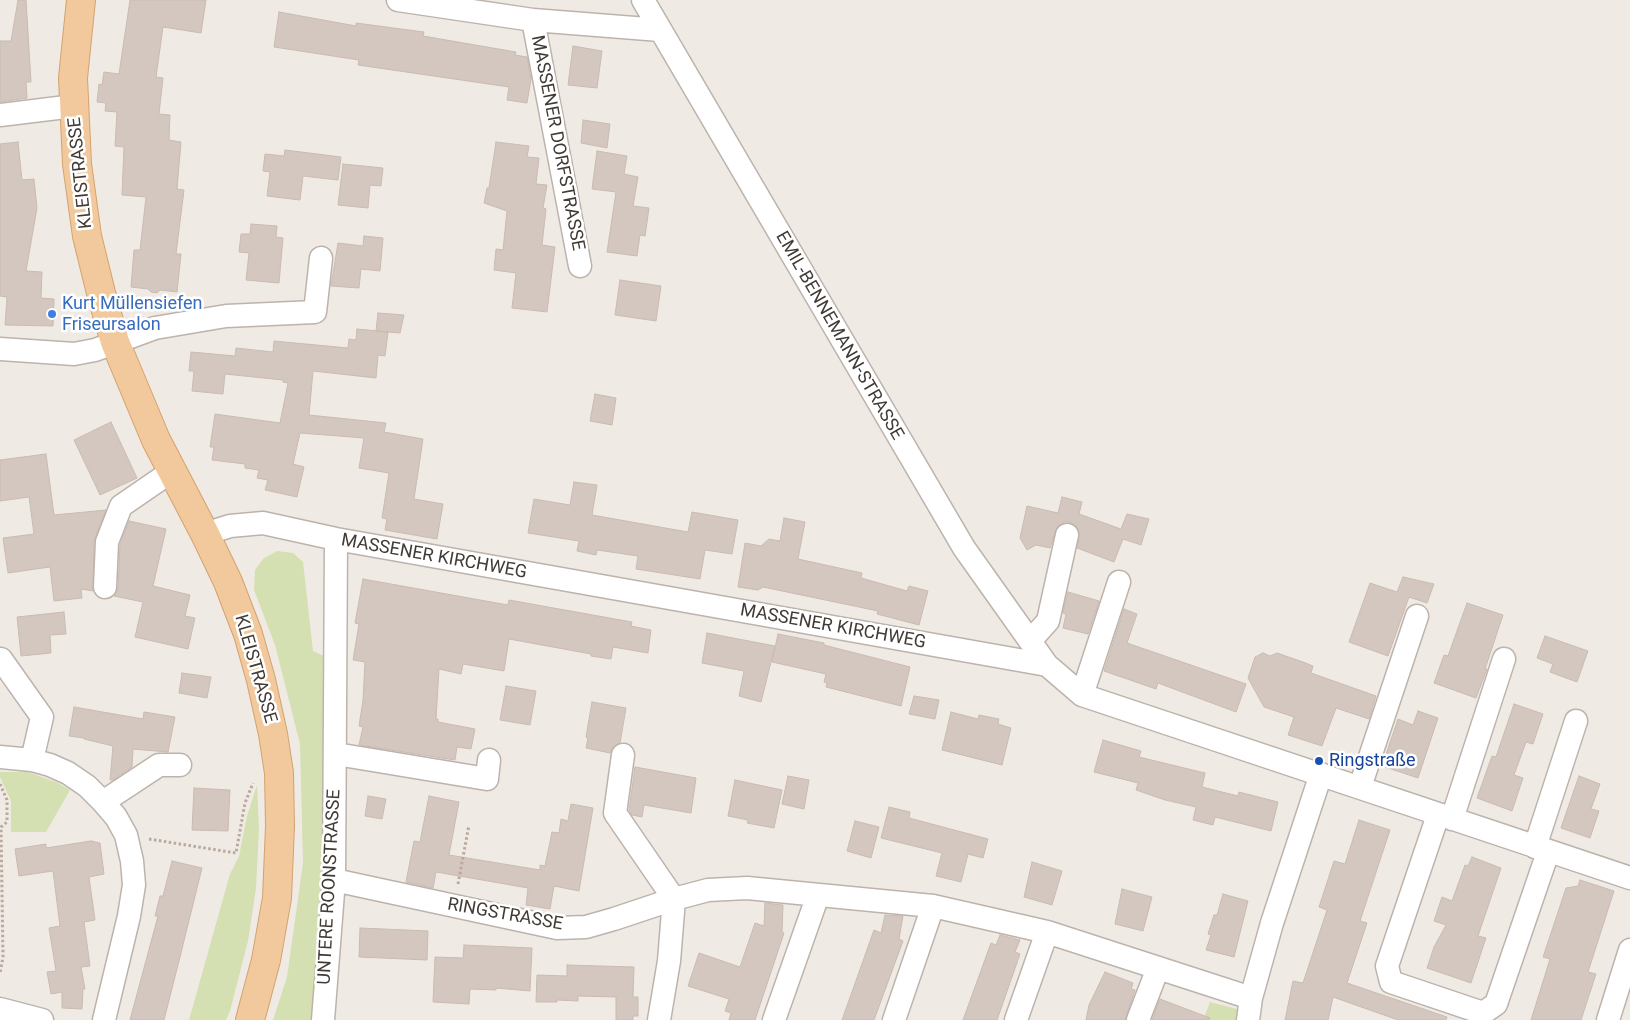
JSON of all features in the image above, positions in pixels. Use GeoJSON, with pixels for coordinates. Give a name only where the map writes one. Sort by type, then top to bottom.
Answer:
{"type":"FeatureCollection","features":[{"type":"Feature","properties":{"kind":"main road","name":"KLEISTRASSE"},"geometry":{"type":"LineString","coordinates":[[81,0],[73,78],[76,164],[82,210],[94,265],[115,342],[156,440],[228,582],[248,634],[273,734],[279,773],[278,898],[266,960],[250,1020]]}},
{"type":"Feature","properties":{"kind":"street","name":"MASSENER DORFSTRASSE"},"geometry":{"type":"LineString","coordinates":[[398,0],[533,20],[660,30]]}},
{"type":"Feature","properties":{"kind":"street","name":"EMIL-BENNEMANN-STRASSE"},"geometry":{"type":"LineString","coordinates":[[643,0],[964,548],[1047,665]]}},
{"type":"Feature","properties":{"kind":"street","name":"MASSENER DORFSTRASSE"},"geometry":{"type":"LineString","coordinates":[[533,20],[580,266]]}},
{"type":"Feature","properties":{"kind":"street"},"geometry":{"type":"LineString","coordinates":[[0,116],[74,106]]}},
{"type":"Feature","properties":{"kind":"street"},"geometry":{"type":"LineString","coordinates":[[0,349],[74,354],[95,350],[155,328],[226,316],[315,312],[321,258]]}},
{"type":"Feature","properties":{"kind":"street"},"geometry":{"type":"LineString","coordinates":[[105,587],[107,542],[121,506],[172,471]]}},
{"type":"Feature","properties":{"kind":"street","name":"MASSENER KIRCHWEG"},"geometry":{"type":"LineString","coordinates":[[205,534],[230,526],[263,524],[336,539],[1047,665]]}},
{"type":"Feature","properties":{"kind":"street"},"geometry":{"type":"LineString","coordinates":[[1030,641],[1048,621],[1067,535]]}},
{"type":"Feature","properties":{"kind":"street","name":"UNTERE ROONSTRASSE"},"geometry":{"type":"LineString","coordinates":[[323,1020],[334,880],[336,539]]}},
{"type":"Feature","properties":{"kind":"street"},"geometry":{"type":"LineString","coordinates":[[1082,695],[1119,582]]}},
{"type":"Feature","properties":{"kind":"street"},"geometry":{"type":"LineString","coordinates":[[1360,787],[1417,616]]}},
{"type":"Feature","properties":{"kind":"street"},"geometry":{"type":"LineString","coordinates":[[1,659],[42,717],[32,760]]}},
{"type":"Feature","properties":{"kind":"street"},"geometry":{"type":"LineString","coordinates":[[1504,659],[1445,817],[1386,966],[1391,982],[1484,1013],[1496,1004],[1542,849],[1576,721]]}},
{"type":"Feature","properties":{"kind":"street"},"geometry":{"type":"LineString","coordinates":[[1047,665],[1082,695],[1630,878]]}},
{"type":"Feature","properties":{"kind":"street"},"geometry":{"type":"LineString","coordinates":[[336,754],[486,779],[489,760]]}},
{"type":"Feature","properties":{"kind":"street"},"geometry":{"type":"LineString","coordinates":[[623,755],[615,813],[674,899],[669,961],[659,1020]]}},
{"type":"Feature","properties":{"kind":"street"},"geometry":{"type":"LineString","coordinates":[[0,757],[32,760],[68,773],[87,786],[103,802],[116,817],[126,835],[132,861],[134,885],[129,916],[104,1020]]}},
{"type":"Feature","properties":{"kind":"street"},"geometry":{"type":"LineString","coordinates":[[103,802],[159,765],[180,765]]}},
{"type":"Feature","properties":{"kind":"street"},"geometry":{"type":"LineString","coordinates":[[1248,1020],[1251,998],[1272,923],[1321,774]]}},
{"type":"Feature","properties":{"kind":"street","name":"RINGSTRASSE"},"geometry":{"type":"LineString","coordinates":[[334,880],[557,928],[586,927],[708,890],[747,888],[933,906],[1047,932],[1251,998]]}},
{"type":"Feature","properties":{"kind":"street"},"geometry":{"type":"LineString","coordinates":[[774,1020],[818,895]]}},
{"type":"Feature","properties":{"kind":"street"},"geometry":{"type":"LineString","coordinates":[[894,1020],[933,906]]}},
{"type":"Feature","properties":{"kind":"street"},"geometry":{"type":"LineString","coordinates":[[1016,1020],[1047,932]]}},
{"type":"Feature","properties":{"kind":"street"},"geometry":{"type":"LineString","coordinates":[[1608,1020],[1630,950]]}},
{"type":"Feature","properties":{"kind":"street"},"geometry":{"type":"LineString","coordinates":[[1138,1020],[1158,968]]}},
{"type":"Feature","properties":{"kind":"street"},"geometry":{"type":"LineString","coordinates":[[0,1010],[42,1020]]}},
{"type":"Feature","properties":{"kind":"path"},"geometry":{"type":"LineString","coordinates":[[126,835],[236,853],[245,803],[256,777]]}},
{"type":"Feature","properties":{"kind":"path"},"geometry":{"type":"LineString","coordinates":[[0,784],[7,800],[7,822],[1,827],[3,957],[0,973]]}},
{"type":"Feature","properties":{"kind":"path"},"geometry":{"type":"LineString","coordinates":[[454,906],[469,825]]}},
{"type":"Feature","properties":{"kind":"green space"},"geometry":{"type":"Polygon","coordinates":[[[277,551],[293,553],[303,562],[313,651],[326,657],[322,886],[314,1020],[273,1020],[287,977],[303,863],[300,744],[275,645],[254,590],[255,570],[263,559],[277,551]]]}},
{"type":"Feature","properties":{"kind":"green space"},"geometry":{"type":"Polygon","coordinates":[[[0,772],[28,772],[58,783],[70,790],[46,832],[11,832],[11,801],[0,777],[0,772]]]}},
{"type":"Feature","properties":{"kind":"green space"},"geometry":{"type":"Polygon","coordinates":[[[257,785],[259,830],[256,888],[248,941],[230,1011],[226,1020],[189,1020],[230,874],[239,856],[247,816],[257,785]]]}},
{"type":"Feature","properties":{"kind":"green space"},"geometry":{"type":"Polygon","coordinates":[[[1210,1002],[1241,1010],[1239,1020],[1203,1020],[1210,1002]]]}},
{"type":"Feature","properties":{"kind":"building"},"geometry":{"type":"Polygon","coordinates":[[[18,0],[26,0],[31,82],[26,82],[27,98],[0,102],[0,41],[11,41],[18,0]]]}},
{"type":"Feature","properties":{"kind":"building"},"geometry":{"type":"Polygon","coordinates":[[[130,0],[206,0],[201,33],[163,27],[156,77],[163,78],[159,114],[170,115],[169,140],[181,142],[177,189],[184,190],[176,254],[181,254],[177,292],[160,290],[157,293],[151,292],[148,289],[131,287],[134,250],[140,250],[146,197],[122,195],[124,147],[115,146],[117,112],[105,111],[106,103],[97,102],[99,84],[102,85],[104,72],[119,74],[130,0]]]}},
{"type":"Feature","properties":{"kind":"building"},"geometry":{"type":"Polygon","coordinates":[[[279,12],[356,26],[356,23],[424,32],[423,36],[516,52],[515,55],[527,57],[531,79],[527,103],[507,100],[509,87],[358,65],[359,60],[274,47],[279,12]]]}},
{"type":"Feature","properties":{"kind":"building"},"geometry":{"type":"Polygon","coordinates":[[[573,46],[602,51],[597,88],[568,85],[573,46]]]}},
{"type":"Feature","properties":{"kind":"building"},"geometry":{"type":"Polygon","coordinates":[[[583,120],[610,124],[607,148],[581,143],[583,120]]]}},
{"type":"Feature","properties":{"kind":"building"},"geometry":{"type":"Polygon","coordinates":[[[18,142],[22,180],[34,179],[37,208],[26,271],[42,272],[41,298],[54,299],[53,326],[5,325],[7,297],[0,296],[0,144],[18,142]]]}},
{"type":"Feature","properties":{"kind":"building"},"geometry":{"type":"Polygon","coordinates":[[[496,142],[529,146],[527,157],[539,158],[536,184],[547,185],[543,208],[546,209],[542,245],[555,247],[547,312],[512,308],[516,273],[494,270],[496,249],[503,250],[507,211],[484,203],[487,188],[489,188],[496,142]]]}},
{"type":"Feature","properties":{"kind":"building"},"geometry":{"type":"Polygon","coordinates":[[[285,150],[341,157],[338,180],[303,176],[300,200],[267,196],[270,172],[263,171],[265,154],[284,156],[285,150]]]}},
{"type":"Feature","properties":{"kind":"building"},"geometry":{"type":"Polygon","coordinates":[[[597,151],[627,156],[624,174],[638,177],[633,206],[649,208],[645,236],[640,235],[637,256],[607,252],[616,192],[592,189],[597,151]]]}},
{"type":"Feature","properties":{"kind":"building"},"geometry":{"type":"Polygon","coordinates":[[[343,164],[383,168],[381,186],[370,185],[368,208],[338,205],[343,164]]]}},
{"type":"Feature","properties":{"kind":"building"},"geometry":{"type":"Polygon","coordinates":[[[251,224],[277,226],[276,237],[283,238],[279,283],[246,280],[249,253],[239,252],[241,234],[250,234],[251,224]]]}},
{"type":"Feature","properties":{"kind":"building"},"geometry":{"type":"Polygon","coordinates":[[[364,236],[383,238],[380,271],[361,269],[359,288],[331,286],[338,243],[363,246],[364,236]]]}},
{"type":"Feature","properties":{"kind":"building"},"geometry":{"type":"Polygon","coordinates":[[[620,280],[661,286],[656,321],[615,315],[620,280]]]}},
{"type":"Feature","properties":{"kind":"building"},"geometry":{"type":"Polygon","coordinates":[[[378,313],[404,315],[400,333],[376,331],[378,313]]]}},
{"type":"Feature","properties":{"kind":"building"},"geometry":{"type":"Polygon","coordinates":[[[357,329],[388,332],[385,356],[378,355],[376,378],[313,371],[309,415],[386,423],[384,432],[423,439],[414,499],[443,504],[437,539],[385,530],[387,519],[382,518],[389,473],[359,468],[364,438],[300,433],[293,464],[304,467],[297,497],[265,490],[268,480],[257,478],[259,470],[245,468],[245,464],[212,460],[214,447],[210,447],[215,414],[280,423],[288,383],[283,382],[283,380],[225,374],[223,394],[192,391],[194,371],[189,371],[191,352],[235,356],[236,348],[273,352],[274,341],[348,348],[349,339],[356,340],[357,329]]]}},
{"type":"Feature","properties":{"kind":"building"},"geometry":{"type":"Polygon","coordinates":[[[595,394],[616,398],[612,425],[590,421],[595,394]]]}},
{"type":"Feature","properties":{"kind":"building"},"geometry":{"type":"Polygon","coordinates":[[[111,422],[137,478],[100,495],[74,440],[111,422]]]}},
{"type":"Feature","properties":{"kind":"building"},"geometry":{"type":"Polygon","coordinates":[[[46,454],[54,515],[106,510],[94,541],[93,591],[81,589],[82,598],[54,601],[50,567],[8,573],[3,538],[34,534],[29,497],[0,501],[0,460],[46,454]]]}},
{"type":"Feature","properties":{"kind":"building"},"geometry":{"type":"Polygon","coordinates":[[[574,482],[597,485],[592,515],[688,532],[692,512],[738,520],[732,554],[705,550],[700,579],[636,569],[638,556],[597,550],[596,555],[577,551],[579,541],[528,533],[534,499],[570,505],[574,482]]]}},
{"type":"Feature","properties":{"kind":"building"},"geometry":{"type":"Polygon","coordinates":[[[1062,497],[1082,502],[1079,514],[1121,529],[1127,514],[1149,519],[1141,545],[1123,539],[1114,562],[1077,548],[1079,531],[1075,525],[1064,522],[1057,527],[1050,548],[1036,545],[1027,550],[1020,538],[1027,506],[1058,513],[1062,497]]]}},
{"type":"Feature","properties":{"kind":"building"},"geometry":{"type":"Polygon","coordinates":[[[784,518],[805,522],[798,559],[862,573],[861,578],[907,591],[909,586],[928,591],[919,625],[877,614],[878,611],[763,587],[758,590],[738,587],[745,543],[761,546],[769,539],[780,541],[784,518]]]}},
{"type":"Feature","properties":{"kind":"building"},"geometry":{"type":"Polygon","coordinates":[[[129,521],[166,529],[153,586],[190,595],[185,616],[195,618],[188,649],[135,637],[143,602],[114,596],[118,588],[120,545],[129,521]]]}},
{"type":"Feature","properties":{"kind":"building"},"geometry":{"type":"Polygon","coordinates":[[[1403,577],[1434,584],[1427,603],[1409,597],[1388,656],[1349,642],[1370,583],[1397,592],[1403,577]]]}},
{"type":"Feature","properties":{"kind":"building"},"geometry":{"type":"Polygon","coordinates":[[[363,579],[508,605],[509,600],[632,622],[631,626],[651,630],[648,653],[613,647],[611,659],[509,639],[504,671],[463,664],[461,674],[439,669],[436,719],[438,719],[438,722],[475,729],[471,749],[457,747],[455,760],[359,745],[363,727],[359,726],[363,700],[365,662],[353,660],[359,624],[355,623],[363,579]]]}},
{"type":"Feature","properties":{"kind":"building"},"geometry":{"type":"Polygon","coordinates":[[[1068,592],[1099,601],[1088,634],[1063,628],[1066,614],[1063,613],[1068,592]]]}},
{"type":"Feature","properties":{"kind":"building"},"geometry":{"type":"Polygon","coordinates":[[[1467,603],[1503,615],[1476,698],[1434,683],[1444,655],[1448,656],[1467,603]]]}},
{"type":"Feature","properties":{"kind":"building"},"geometry":{"type":"Polygon","coordinates":[[[1124,609],[1137,614],[1127,643],[1246,684],[1236,712],[1158,683],[1156,689],[1104,671],[1124,609]]]}},
{"type":"Feature","properties":{"kind":"building"},"geometry":{"type":"Polygon","coordinates":[[[64,612],[66,634],[50,635],[51,653],[21,656],[17,617],[64,612]]]}},
{"type":"Feature","properties":{"kind":"building"},"geometry":{"type":"Polygon","coordinates":[[[707,633],[775,646],[761,702],[739,696],[744,671],[702,663],[707,633]]]}},
{"type":"Feature","properties":{"kind":"building"},"geometry":{"type":"Polygon","coordinates":[[[778,634],[824,643],[824,645],[910,667],[901,706],[826,687],[827,683],[824,682],[826,674],[772,662],[778,634]]]}},
{"type":"Feature","properties":{"kind":"building"},"geometry":{"type":"Polygon","coordinates":[[[1545,636],[1588,651],[1577,682],[1550,672],[1553,664],[1537,658],[1545,636]]]}},
{"type":"Feature","properties":{"kind":"building"},"geometry":{"type":"Polygon","coordinates":[[[1263,653],[1270,656],[1277,653],[1303,662],[1313,666],[1311,673],[1376,696],[1369,719],[1336,708],[1322,746],[1288,735],[1294,717],[1264,707],[1248,678],[1255,657],[1263,653]]]}},
{"type":"Feature","properties":{"kind":"building"},"geometry":{"type":"Polygon","coordinates":[[[182,673],[211,677],[207,698],[179,693],[182,673]]]}},
{"type":"Feature","properties":{"kind":"building"},"geometry":{"type":"Polygon","coordinates":[[[506,686],[536,691],[530,725],[500,720],[506,686]]]}},
{"type":"Feature","properties":{"kind":"building"},"geometry":{"type":"Polygon","coordinates":[[[914,696],[939,700],[935,719],[909,714],[914,696]]]}},
{"type":"Feature","properties":{"kind":"building"},"geometry":{"type":"Polygon","coordinates":[[[592,702],[626,708],[620,743],[613,747],[610,753],[586,748],[592,702]]]}},
{"type":"Feature","properties":{"kind":"building"},"geometry":{"type":"Polygon","coordinates":[[[1514,704],[1543,714],[1533,744],[1526,742],[1514,775],[1523,778],[1512,811],[1477,798],[1492,756],[1496,757],[1514,704]]]}},
{"type":"Feature","properties":{"kind":"building"},"geometry":{"type":"Polygon","coordinates":[[[74,707],[143,719],[144,712],[175,717],[168,752],[133,749],[132,767],[113,780],[110,780],[113,746],[69,736],[74,707]]]}},
{"type":"Feature","properties":{"kind":"building"},"geometry":{"type":"Polygon","coordinates":[[[1418,711],[1438,718],[1418,778],[1382,766],[1398,719],[1413,725],[1418,711]]]}},
{"type":"Feature","properties":{"kind":"building"},"geometry":{"type":"Polygon","coordinates":[[[951,712],[978,719],[979,715],[999,719],[998,724],[1011,728],[1002,765],[942,750],[951,712]]]}},
{"type":"Feature","properties":{"kind":"building"},"geometry":{"type":"Polygon","coordinates":[[[1103,740],[1141,751],[1139,757],[1205,773],[1202,787],[1238,796],[1239,792],[1278,802],[1271,831],[1215,817],[1213,825],[1193,820],[1196,807],[1165,800],[1136,790],[1138,783],[1094,772],[1103,740]]]}},
{"type":"Feature","properties":{"kind":"building"},"geometry":{"type":"Polygon","coordinates":[[[635,767],[696,778],[691,813],[644,805],[642,817],[632,815],[629,810],[635,767]]]}},
{"type":"Feature","properties":{"kind":"building"},"geometry":{"type":"Polygon","coordinates":[[[788,776],[809,780],[804,809],[782,804],[788,776]]]}},
{"type":"Feature","properties":{"kind":"building"},"geometry":{"type":"Polygon","coordinates":[[[1579,776],[1600,784],[1591,809],[1599,811],[1590,838],[1561,828],[1579,776]]]}},
{"type":"Feature","properties":{"kind":"building"},"geometry":{"type":"Polygon","coordinates":[[[735,780],[782,790],[774,828],[747,823],[748,820],[728,816],[735,780]]]}},
{"type":"Feature","properties":{"kind":"building"},"geometry":{"type":"Polygon","coordinates":[[[194,788],[230,790],[228,831],[192,830],[194,788]]]}},
{"type":"Feature","properties":{"kind":"building"},"geometry":{"type":"Polygon","coordinates":[[[368,796],[386,799],[382,819],[365,816],[368,796]]]}},
{"type":"Feature","properties":{"kind":"building"},"geometry":{"type":"Polygon","coordinates":[[[429,796],[459,802],[449,855],[540,870],[540,865],[545,866],[552,832],[559,833],[561,819],[568,821],[571,804],[593,808],[579,891],[554,886],[550,909],[526,905],[528,888],[436,872],[433,888],[406,882],[414,841],[420,842],[429,796]]]}},
{"type":"Feature","properties":{"kind":"building"},"geometry":{"type":"Polygon","coordinates":[[[889,807],[910,812],[909,818],[988,839],[983,858],[968,854],[961,882],[936,876],[942,853],[881,838],[889,807]]]}},
{"type":"Feature","properties":{"kind":"building"},"geometry":{"type":"Polygon","coordinates":[[[1359,820],[1390,830],[1360,921],[1367,923],[1347,983],[1447,1017],[1446,1020],[1398,1020],[1333,997],[1328,1020],[1285,1020],[1293,981],[1303,983],[1327,910],[1319,907],[1334,861],[1345,864],[1359,820]]]}},
{"type":"Feature","properties":{"kind":"building"},"geometry":{"type":"Polygon","coordinates":[[[855,821],[879,827],[871,858],[847,851],[855,821]]]}},
{"type":"Feature","properties":{"kind":"building"},"geometry":{"type":"Polygon","coordinates":[[[91,841],[100,843],[104,874],[89,877],[95,920],[84,922],[90,966],[81,967],[85,989],[83,989],[82,1009],[62,1008],[62,992],[51,994],[47,972],[56,971],[49,928],[60,926],[53,871],[19,876],[15,849],[46,844],[46,848],[91,841]]]}},
{"type":"Feature","properties":{"kind":"building"},"geometry":{"type":"Polygon","coordinates":[[[1472,857],[1501,868],[1478,936],[1486,938],[1471,983],[1427,968],[1434,947],[1446,925],[1434,921],[1442,897],[1452,901],[1465,865],[1468,866],[1472,857]]]}},
{"type":"Feature","properties":{"kind":"building"},"geometry":{"type":"Polygon","coordinates":[[[172,861],[202,868],[164,1020],[130,1020],[158,916],[155,916],[160,896],[163,896],[172,861]]]}},
{"type":"Feature","properties":{"kind":"building"},"geometry":{"type":"Polygon","coordinates":[[[1032,862],[1062,871],[1052,905],[1024,897],[1032,862]]]}},
{"type":"Feature","properties":{"kind":"building"},"geometry":{"type":"Polygon","coordinates":[[[1580,880],[1614,891],[1588,972],[1596,974],[1581,1020],[1531,1020],[1550,959],[1543,957],[1566,888],[1578,886],[1580,880]]]}},
{"type":"Feature","properties":{"kind":"building"},"geometry":{"type":"Polygon","coordinates":[[[1122,889],[1152,897],[1143,931],[1115,924],[1122,889]]]}},
{"type":"Feature","properties":{"kind":"building"},"geometry":{"type":"Polygon","coordinates":[[[1223,894],[1248,901],[1234,957],[1206,950],[1211,935],[1208,934],[1214,915],[1217,915],[1223,894]]]}},
{"type":"Feature","properties":{"kind":"building"},"geometry":{"type":"Polygon","coordinates":[[[765,903],[783,905],[782,932],[784,933],[755,1020],[729,1020],[731,1013],[725,1011],[729,999],[688,986],[699,953],[740,967],[755,923],[764,926],[765,903]]]}},
{"type":"Feature","properties":{"kind":"building"},"geometry":{"type":"Polygon","coordinates":[[[885,915],[903,916],[899,939],[903,941],[874,1020],[842,1020],[874,930],[881,933],[885,915]]]}},
{"type":"Feature","properties":{"kind":"building"},"geometry":{"type":"Polygon","coordinates":[[[360,928],[428,931],[427,960],[359,957],[360,928]]]}},
{"type":"Feature","properties":{"kind":"building"},"geometry":{"type":"Polygon","coordinates":[[[1000,935],[1020,940],[1015,952],[1020,954],[997,1020],[963,1020],[991,943],[996,945],[1000,935]]]}},
{"type":"Feature","properties":{"kind":"building"},"geometry":{"type":"Polygon","coordinates":[[[464,945],[532,948],[530,991],[496,988],[496,990],[470,989],[469,1004],[433,1002],[435,957],[463,958],[464,945]]]}},
{"type":"Feature","properties":{"kind":"building"},"geometry":{"type":"Polygon","coordinates":[[[567,965],[634,967],[633,997],[638,997],[638,1016],[633,1016],[633,1020],[616,1020],[616,997],[578,996],[578,1001],[536,1002],[537,975],[567,976],[567,965]]]}},
{"type":"Feature","properties":{"kind":"building"},"geometry":{"type":"Polygon","coordinates":[[[1105,972],[1133,983],[1131,989],[1135,990],[1125,1020],[1086,1020],[1089,1005],[1105,972]]]}},
{"type":"Feature","properties":{"kind":"building"},"geometry":{"type":"Polygon","coordinates":[[[1160,999],[1210,1018],[1209,1020],[1152,1020],[1160,999]]]}},
{"type":"Feature","properties":{"kind":"place","name":"Kurt Müllensiefen Friseursalon"},"geometry":{"type":"Point","coordinates":[52,314]}},
{"type":"Feature","properties":{"kind":"place","name":"Ringstraße"},"geometry":{"type":"Point","coordinates":[1319,761]}}]}
